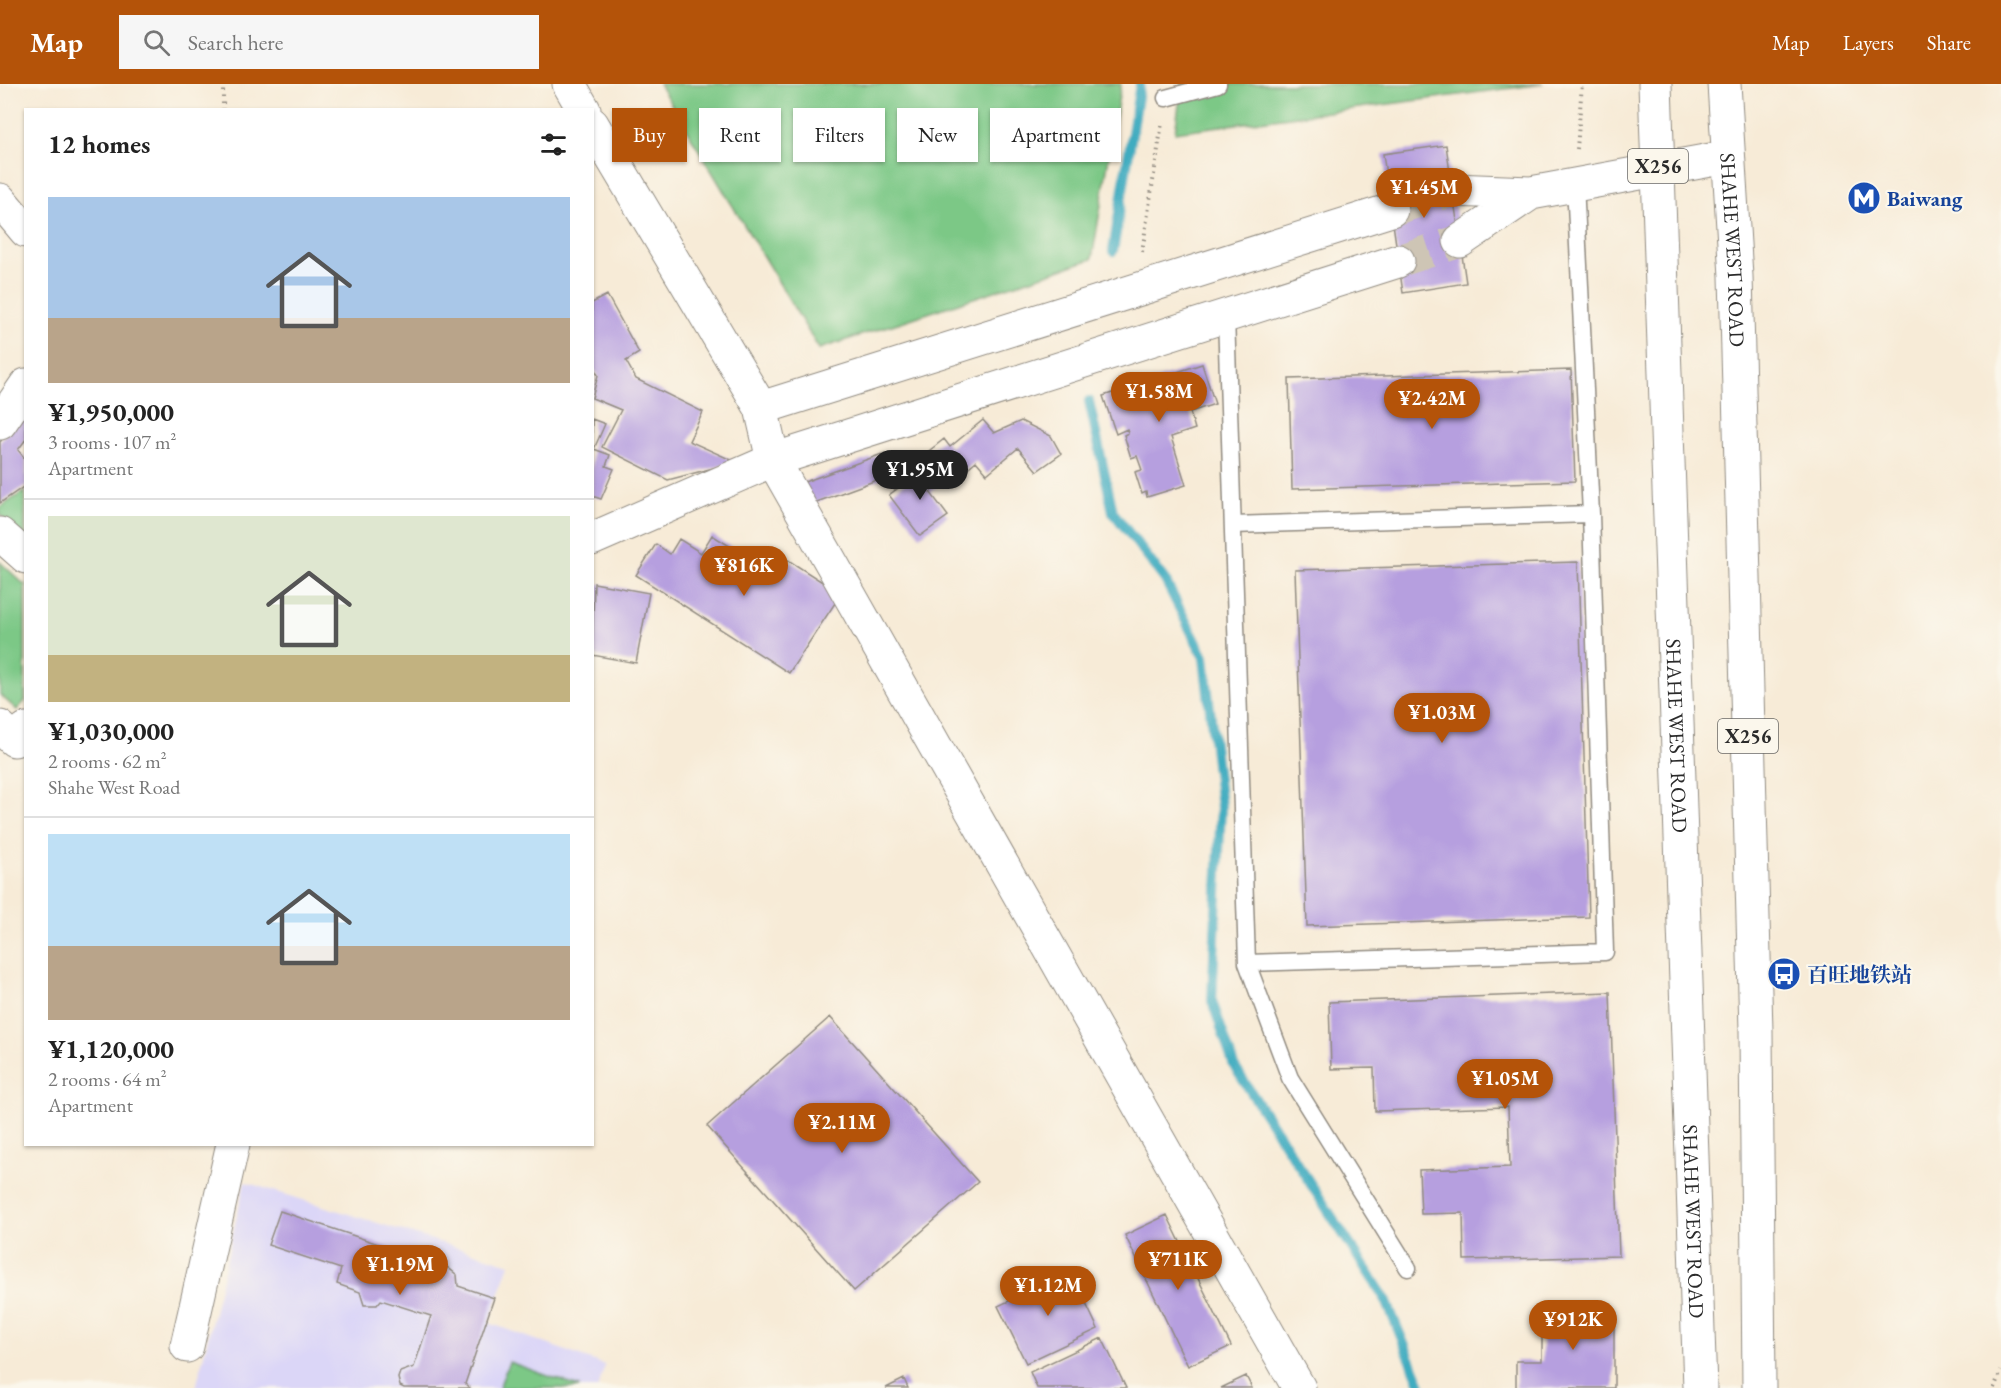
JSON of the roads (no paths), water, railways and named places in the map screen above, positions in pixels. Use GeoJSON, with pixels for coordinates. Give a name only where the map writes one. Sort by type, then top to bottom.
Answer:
{"type":"FeatureCollection","features":[{"type":"Feature","properties":{"kind":"street"},"geometry":{"type":"LineString","coordinates":[[569,84],[583,108]]}},
{"type":"Feature","properties":{"kind":"street","name":"SHAHE WEST ROAD"},"geometry":{"type":"LineString","coordinates":[[1655,84],[1700,1388]]}},
{"type":"Feature","properties":{"kind":"street","name":"SHAHE WEST ROAD"},"geometry":{"type":"LineString","coordinates":[[1724,84],[1736,276],[1756,1019],[1759,1388]]}},
{"type":"Feature","properties":{"kind":"street"},"geometry":{"type":"LineString","coordinates":[[594,127],[761,408],[773,460],[1299,1388]]}},
{"type":"Feature","properties":{"kind":"street"},"geometry":{"type":"LineString","coordinates":[[1452,190],[1530,193],[1727,157]]}},
{"type":"Feature","properties":{"kind":"street"},"geometry":{"type":"LineString","coordinates":[[1460,241],[1530,193]]}},
{"type":"Feature","properties":{"kind":"street"},"geometry":{"type":"LineString","coordinates":[[0,200],[24,229]]}},
{"type":"Feature","properties":{"kind":"street"},"geometry":{"type":"LineString","coordinates":[[761,408],[1391,210]]}},
{"type":"Feature","properties":{"kind":"street"},"geometry":{"type":"LineString","coordinates":[[594,538],[773,460],[1398,261]]}},
{"type":"Feature","properties":{"kind":"street"},"geometry":{"type":"LineString","coordinates":[[0,423],[24,389]]}},
{"type":"Feature","properties":{"kind":"street"},"geometry":{"type":"LineString","coordinates":[[0,534],[24,554]]}},
{"type":"Feature","properties":{"kind":"street"},"geometry":{"type":"LineString","coordinates":[[0,727],[14,740],[24,731]]}},
{"type":"Feature","properties":{"kind":"street"},"geometry":{"type":"LineString","coordinates":[[187,1346],[233,1146]]}},
{"type":"Feature","properties":{"kind":"lane"},"geometry":{"type":"LineString","coordinates":[[1166,98],[1218,84]]}},
{"type":"Feature","properties":{"kind":"lane"},"geometry":{"type":"LineString","coordinates":[[1247,963],[1605,952],[1591,514],[1575,183]]}},
{"type":"Feature","properties":{"kind":"lane"},"geometry":{"type":"LineString","coordinates":[[1226,316],[1247,963],[1290,1078],[1408,1268]]}},
{"type":"Feature","properties":{"kind":"lane"},"geometry":{"type":"LineString","coordinates":[[1233,525],[1591,514]]}},
{"type":"Feature","properties":{"kind":"waterway"},"geometry":{"type":"LineString","coordinates":[[1113,251],[1140,84]]}},
{"type":"Feature","properties":{"kind":"waterway"},"geometry":{"type":"LineString","coordinates":[[1089,401],[1113,512],[1165,580],[1204,657],[1221,807],[1212,1001],[1234,1066],[1386,1300],[1422,1388]]}},
{"type":"Feature","properties":{"kind":"tunnel"},"geometry":{"type":"LineString","coordinates":[[1391,210],[1452,190]]}},
{"type":"Feature","properties":{"kind":"tunnel"},"geometry":{"type":"LineString","coordinates":[[1398,261],[1460,241]]}},
{"type":"Feature","properties":{"kind":"place","name":"Baiwang"},"geometry":{"type":"Point","coordinates":[1864,198]}},
{"type":"Feature","properties":{"kind":"place","name":"百旺地铁站"},"geometry":{"type":"Point","coordinates":[1784,974]}}]}
